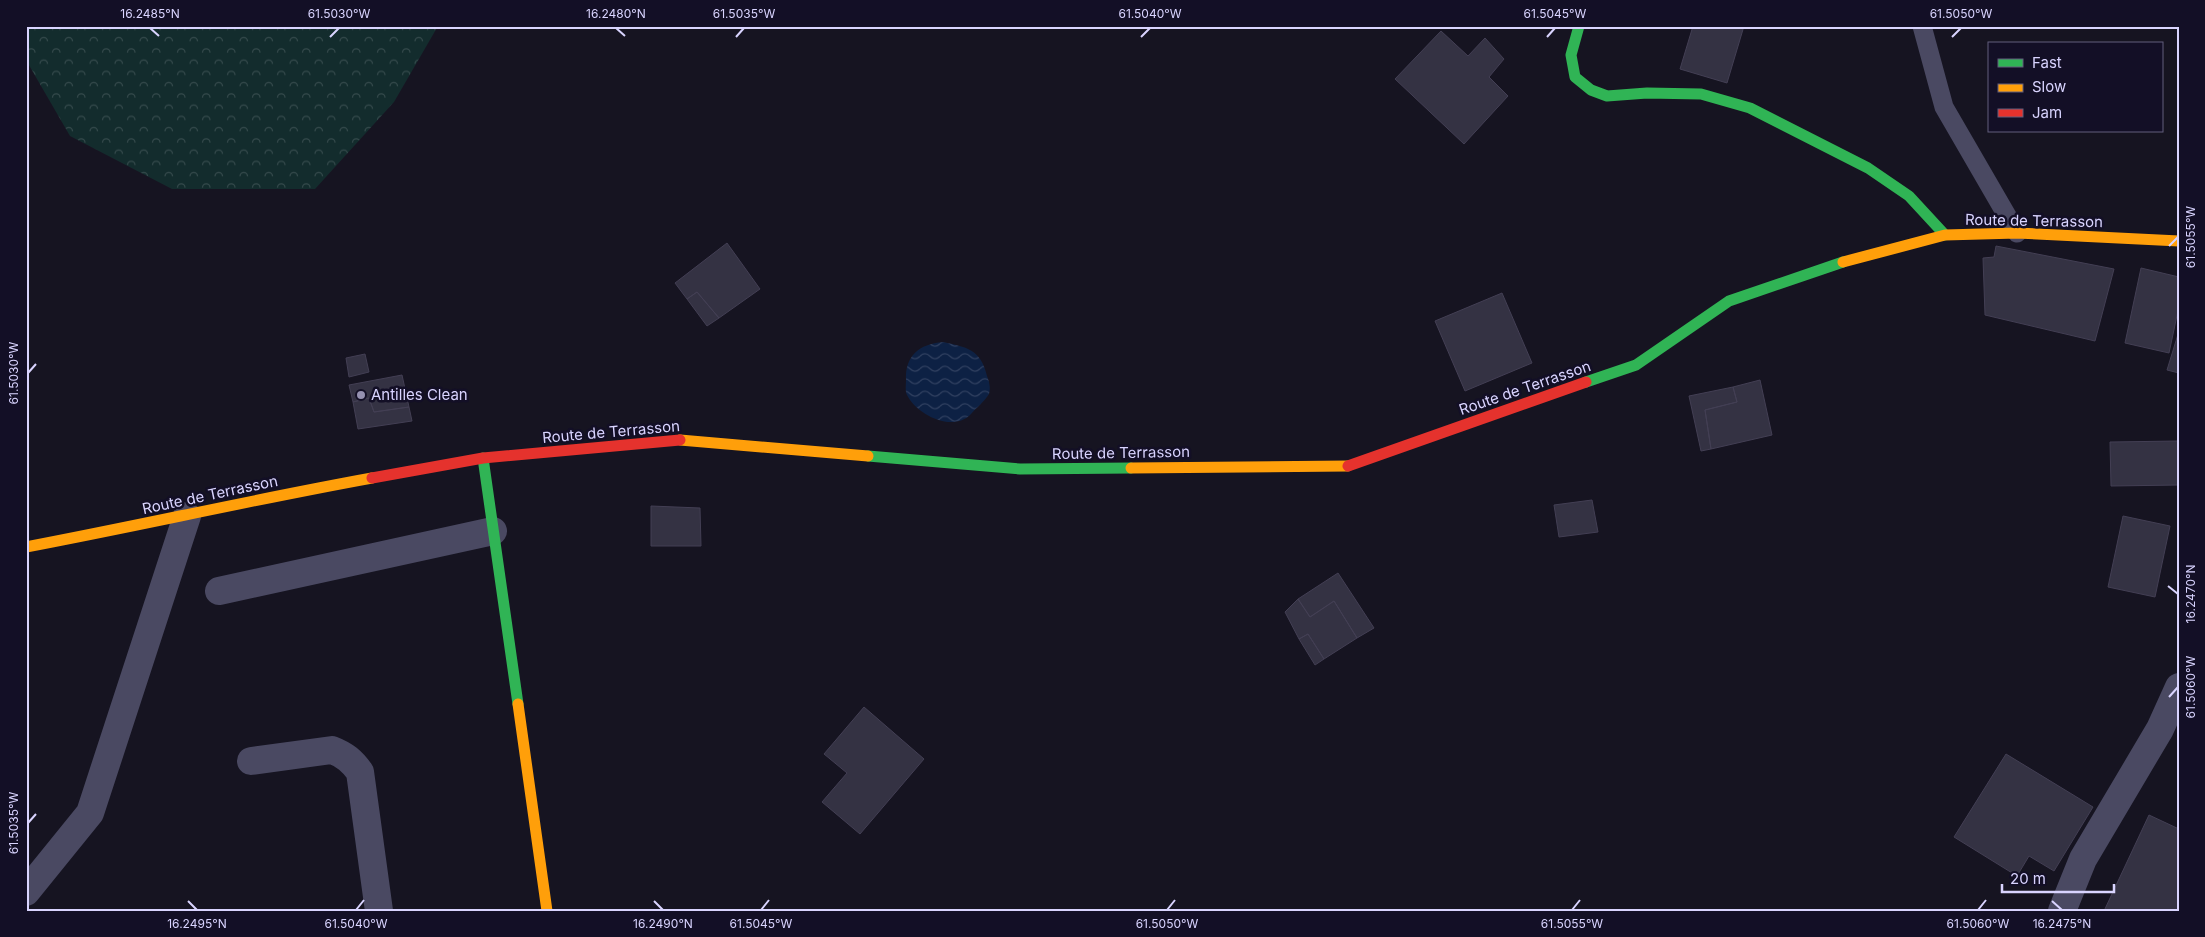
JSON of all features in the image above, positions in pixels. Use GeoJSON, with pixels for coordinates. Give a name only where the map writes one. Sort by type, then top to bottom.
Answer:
{"type":"FeatureCollection","features":[{"type":"Feature","properties":{"kind":"street"},"geometry":{"type":"LineString","coordinates":[[1579,26],[1571,55],[1575,77],[1591,90],[1607,96],[1647,93],[1700,94],[1750,108],[1868,168],[1909,196],[1945,235]]}},
{"type":"Feature","properties":{"kind":"street","name":"Route de Terrasson"},"geometry":{"type":"LineString","coordinates":[[26,547],[187,516],[237,503],[483,458],[681,440],[1020,469],[1346,467],[1636,365],[1729,302],[1852,258],[1945,235],[2017,233],[2179,241]]}},
{"type":"Feature","properties":{"kind":"street"},"geometry":{"type":"LineString","coordinates":[[483,458],[547,911]]}},
{"type":"Feature","properties":{"kind":"street"},"geometry":{"type":"LineString","coordinates":[[26,892],[90,813],[187,516]]}},
{"type":"Feature","properties":{"kind":"street"},"geometry":{"type":"LineString","coordinates":[[218,592],[493,532]]}},
{"type":"Feature","properties":{"kind":"street"},"geometry":{"type":"LineString","coordinates":[[2062,911],[2083,859],[2160,729],[2179,687]]}},
{"type":"Feature","properties":{"kind":"street"},"geometry":{"type":"LineString","coordinates":[[251,761],[332,750],[344,754],[353,762],[360,772],[379,911]]}},
{"type":"Feature","properties":{"kind":"lane"},"geometry":{"type":"LineString","coordinates":[[1922,26],[1944,107],[2017,233]]}},
{"type":"Feature","properties":{"kind":"green space"},"geometry":{"type":"Polygon","coordinates":[[[26,26],[438,26],[394,102],[315,189],[172,189],[70,136],[26,60],[26,26]]]}},
{"type":"Feature","properties":{"kind":"water"},"geometry":{"type":"Polygon","coordinates":[[[943,342],[965,348],[977,355],[981,360],[990,385],[989,394],[983,402],[971,414],[955,422],[945,422],[927,415],[912,402],[906,392],[906,372],[911,358],[927,345],[943,342]]]}},
{"type":"Feature","properties":{"kind":"building"},"geometry":{"type":"Polygon","coordinates":[[[1693,26],[1744,26],[1727,83],[1680,69],[1693,26]]]}},
{"type":"Feature","properties":{"kind":"building"},"geometry":{"type":"Polygon","coordinates":[[[1441,31],[1468,56],[1485,38],[1504,59],[1489,77],[1508,96],[1464,144],[1395,79],[1441,31]]]}},
{"type":"Feature","properties":{"kind":"building"},"geometry":{"type":"Polygon","coordinates":[[[727,243],[760,289],[719,318],[697,292],[687,299],[675,283],[727,243]]]}},
{"type":"Feature","properties":{"kind":"building"},"geometry":{"type":"Polygon","coordinates":[[[1996,246],[2114,269],[2095,341],[1985,315],[1983,258],[1994,257],[1996,246]]]}},
{"type":"Feature","properties":{"kind":"building"},"geometry":{"type":"Polygon","coordinates":[[[2141,268],[2179,277],[2179,306],[2169,353],[2125,343],[2141,268]]]}},
{"type":"Feature","properties":{"kind":"building"},"geometry":{"type":"Polygon","coordinates":[[[697,292],[719,318],[707,326],[687,299],[697,292]]]}},
{"type":"Feature","properties":{"kind":"building"},"geometry":{"type":"Polygon","coordinates":[[[1502,293],[1532,363],[1465,391],[1435,321],[1502,293]]]}},
{"type":"Feature","properties":{"kind":"building"},"geometry":{"type":"Polygon","coordinates":[[[2179,331],[2179,373],[2167,370],[2179,331]]]}},
{"type":"Feature","properties":{"kind":"building"},"geometry":{"type":"Polygon","coordinates":[[[365,354],[369,372],[349,377],[346,358],[365,354]]]}},
{"type":"Feature","properties":{"kind":"building"},"geometry":{"type":"Polygon","coordinates":[[[402,375],[409,407],[374,412],[369,398],[353,402],[349,385],[402,375]]]}},
{"type":"Feature","properties":{"kind":"building"},"geometry":{"type":"Polygon","coordinates":[[[1760,380],[1772,435],[1711,449],[1705,410],[1737,402],[1733,387],[1760,380]]]}},
{"type":"Feature","properties":{"kind":"building"},"geometry":{"type":"Polygon","coordinates":[[[1733,387],[1737,402],[1705,410],[1711,449],[1701,451],[1689,396],[1733,387]]]}},
{"type":"Feature","properties":{"kind":"building"},"geometry":{"type":"Polygon","coordinates":[[[369,398],[374,412],[409,407],[412,421],[358,429],[353,402],[369,398]]]}},
{"type":"Feature","properties":{"kind":"building"},"geometry":{"type":"Polygon","coordinates":[[[2179,441],[2179,485],[2111,486],[2110,442],[2179,441]]]}},
{"type":"Feature","properties":{"kind":"building"},"geometry":{"type":"Polygon","coordinates":[[[1592,500],[1598,532],[1559,537],[1554,505],[1592,500]]]}},
{"type":"Feature","properties":{"kind":"building"},"geometry":{"type":"Polygon","coordinates":[[[651,506],[700,508],[701,546],[651,546],[651,506]]]}},
{"type":"Feature","properties":{"kind":"building"},"geometry":{"type":"Polygon","coordinates":[[[2123,516],[2170,526],[2155,597],[2108,587],[2123,516]]]}},
{"type":"Feature","properties":{"kind":"building"},"geometry":{"type":"Polygon","coordinates":[[[1338,573],[1374,628],[1357,638],[1334,601],[1310,617],[1298,599],[1338,573]]]}},
{"type":"Feature","properties":{"kind":"building"},"geometry":{"type":"Polygon","coordinates":[[[1298,599],[1310,617],[1334,601],[1357,638],[1324,659],[1308,634],[1299,639],[1285,612],[1298,599]]]}},
{"type":"Feature","properties":{"kind":"building"},"geometry":{"type":"Polygon","coordinates":[[[1308,634],[1324,659],[1315,665],[1299,639],[1308,634]]]}},
{"type":"Feature","properties":{"kind":"building"},"geometry":{"type":"Polygon","coordinates":[[[864,707],[924,759],[860,834],[822,802],[847,773],[824,754],[864,707]]]}},
{"type":"Feature","properties":{"kind":"building"},"geometry":{"type":"Polygon","coordinates":[[[2006,754],[2093,807],[2054,871],[2029,856],[2017,876],[1954,837],[2006,754]]]}},
{"type":"Feature","properties":{"kind":"building"},"geometry":{"type":"Polygon","coordinates":[[[2149,815],[2179,829],[2179,911],[2104,911],[2149,815]]]}},
{"type":"Feature","properties":{"kind":"traffic: fast"},"geometry":{"type":"LineString","coordinates":[[1579,26],[1571,55],[1575,77],[1591,90],[1607,96],[1647,93],[1701,94],[1750,108],[1868,168],[1909,196],[1945,235]]}},
{"type":"Feature","properties":{"kind":"traffic: fast"},"geometry":{"type":"LineString","coordinates":[[1586,382],[1636,365],[1729,301],[1843,262]]}},
{"type":"Feature","properties":{"kind":"traffic: fast"},"geometry":{"type":"LineString","coordinates":[[868,456],[1020,469],[1131,468]]}},
{"type":"Feature","properties":{"kind":"traffic: fast"},"geometry":{"type":"LineString","coordinates":[[483,458],[518,704]]}},
{"type":"Feature","properties":{"kind":"traffic: slow"},"geometry":{"type":"LineString","coordinates":[[1843,262],[1945,235],[2017,233],[2179,241]]}},
{"type":"Feature","properties":{"kind":"traffic: slow"},"geometry":{"type":"LineString","coordinates":[[680,440],[868,456]]}},
{"type":"Feature","properties":{"kind":"traffic: slow"},"geometry":{"type":"LineString","coordinates":[[1131,468],[1348,466]]}},
{"type":"Feature","properties":{"kind":"traffic: slow"},"geometry":{"type":"LineString","coordinates":[[26,547],[372,478]]}},
{"type":"Feature","properties":{"kind":"traffic: slow"},"geometry":{"type":"LineString","coordinates":[[518,704],[547,911]]}},
{"type":"Feature","properties":{"kind":"traffic: jam"},"geometry":{"type":"LineString","coordinates":[[1348,466],[1586,382]]}},
{"type":"Feature","properties":{"kind":"traffic: jam"},"geometry":{"type":"LineString","coordinates":[[372,478],[483,458],[680,440]]}},
{"type":"Feature","properties":{"kind":"place","name":"Antilles Clean"},"geometry":{"type":"Point","coordinates":[361,395]}}]}
